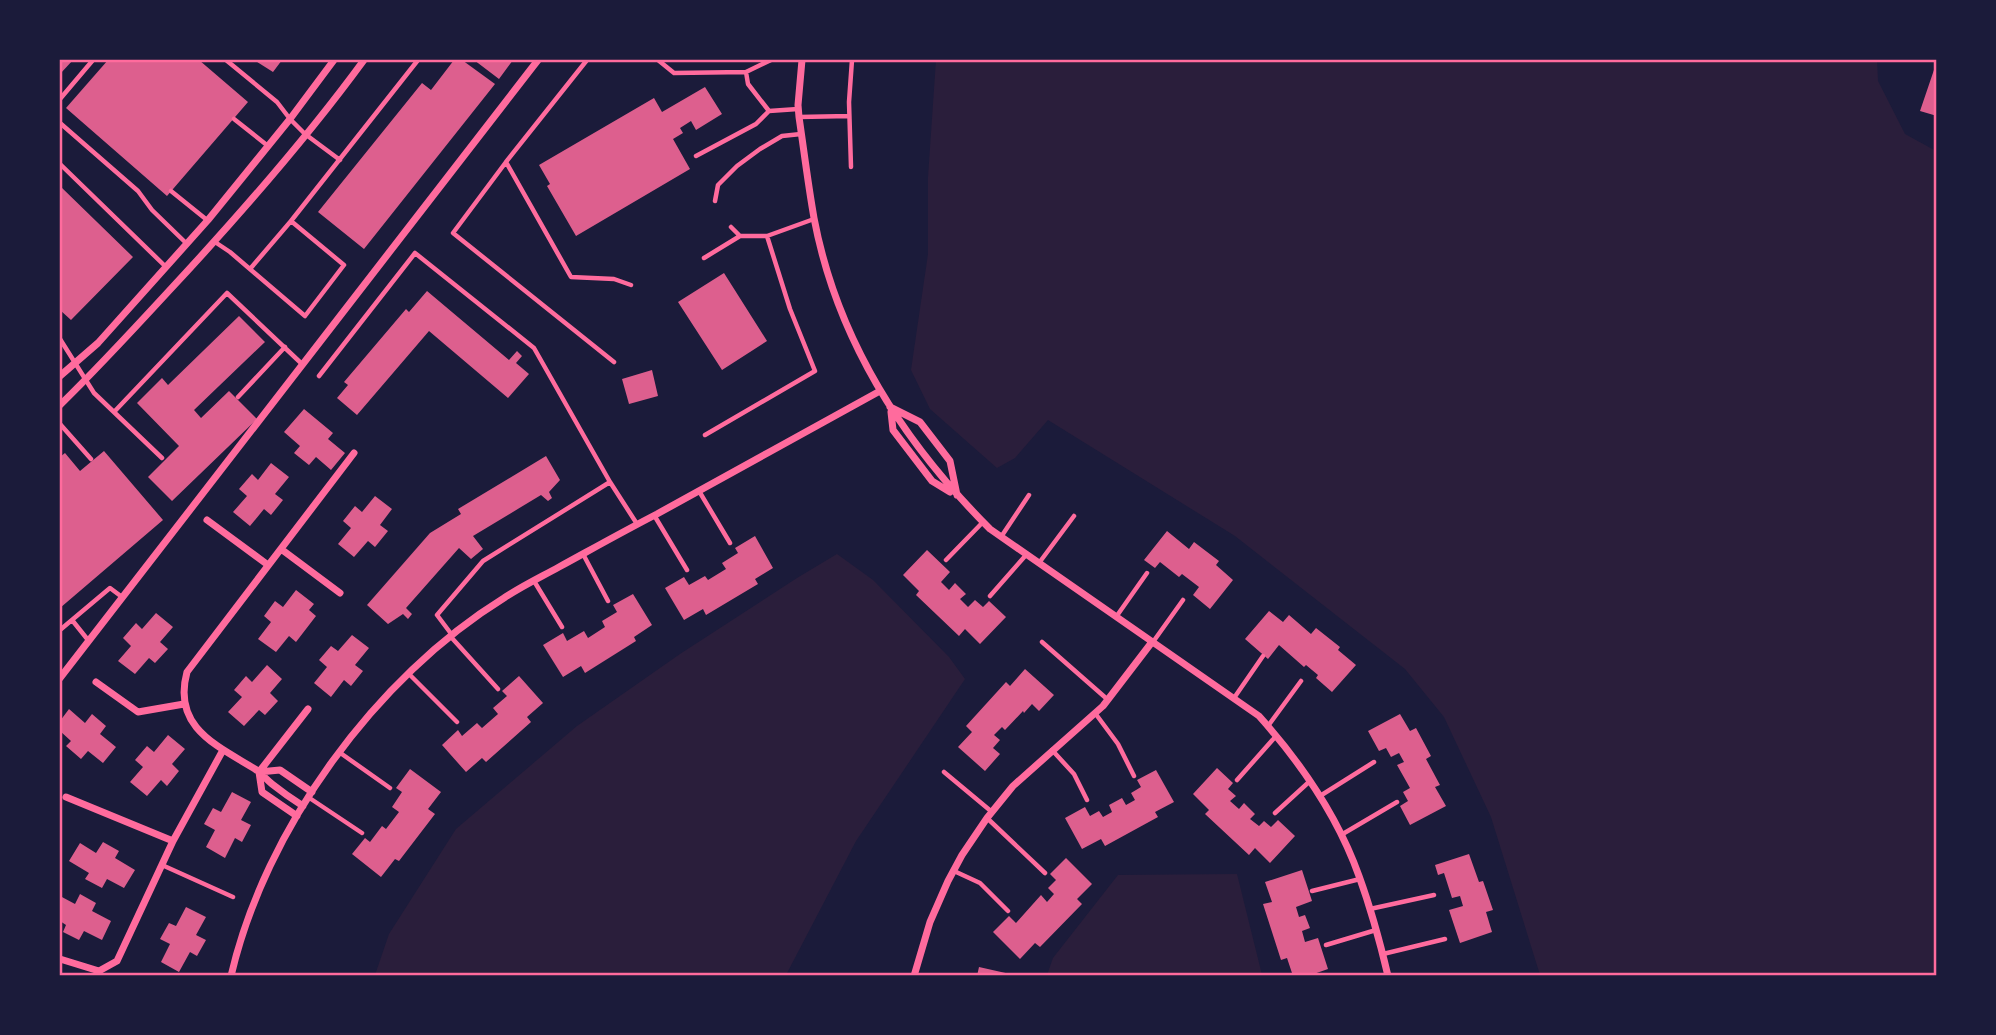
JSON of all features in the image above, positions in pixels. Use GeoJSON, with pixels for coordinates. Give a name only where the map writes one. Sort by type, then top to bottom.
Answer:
{"type":"FeatureCollection","features":[{"type":"Feature","properties":{"kind":"street"},"geometry":{"type":"LineString","coordinates":[[60,376],[98,343],[208,220],[334,60]]}},
{"type":"Feature","properties":{"kind":"street"},"geometry":{"type":"LineString","coordinates":[[60,405],[215,242],[364,60]]}},
{"type":"Feature","properties":{"kind":"street"},"geometry":{"type":"LineString","coordinates":[[60,678],[538,60]]}},
{"type":"Feature","properties":{"kind":"street"},"geometry":{"type":"LineString","coordinates":[[802,60],[799,113],[814,219],[828,275],[844,318],[863,360],[890,407],[893,430],[932,481],[957,496],[1001,537],[1259,716],[1310,781],[1341,835],[1360,879],[1388,975]]}},
{"type":"Feature","properties":{"kind":"street"},"geometry":{"type":"LineString","coordinates":[[231,975],[253,906],[272,862],[310,794],[366,719],[409,674],[452,636],[504,598],[880,391]]}},
{"type":"Feature","properties":{"kind":"street"},"geometry":{"type":"LineString","coordinates":[[890,407],[920,422],[950,461],[957,496]]}},
{"type":"Feature","properties":{"kind":"street"},"geometry":{"type":"LineString","coordinates":[[303,806],[223,750],[192,724],[184,704],[184,683],[187,672],[354,453]]}},
{"type":"Feature","properties":{"kind":"street"},"geometry":{"type":"LineString","coordinates":[[207,520],[268,565]]}},
{"type":"Feature","properties":{"kind":"street"},"geometry":{"type":"LineString","coordinates":[[281,549],[340,593]]}},
{"type":"Feature","properties":{"kind":"street"},"geometry":{"type":"LineString","coordinates":[[915,975],[930,922],[954,871],[989,815],[1013,786],[1108,700],[1153,642]]}},
{"type":"Feature","properties":{"kind":"street"},"geometry":{"type":"LineString","coordinates":[[96,682],[138,712],[184,704]]}},
{"type":"Feature","properties":{"kind":"street"},"geometry":{"type":"LineString","coordinates":[[297,816],[262,792],[258,772],[308,709]]}},
{"type":"Feature","properties":{"kind":"street"},"geometry":{"type":"LineString","coordinates":[[60,959],[99,973],[117,961],[173,841],[223,750]]}},
{"type":"Feature","properties":{"kind":"street"},"geometry":{"type":"LineString","coordinates":[[258,772],[280,770],[310,794]]}},
{"type":"Feature","properties":{"kind":"street"},"geometry":{"type":"LineString","coordinates":[[66,797],[173,841]]}},
{"type":"Feature","properties":{"kind":"lane"},"geometry":{"type":"LineString","coordinates":[[60,99],[93,60]]}},
{"type":"Feature","properties":{"kind":"lane"},"geometry":{"type":"LineString","coordinates":[[226,60],[277,102],[306,134],[340,160]]}},
{"type":"Feature","properties":{"kind":"lane"},"geometry":{"type":"LineString","coordinates":[[250,269],[418,60]]}},
{"type":"Feature","properties":{"kind":"lane"},"geometry":{"type":"LineString","coordinates":[[587,60],[453,233],[614,362]]}},
{"type":"Feature","properties":{"kind":"lane"},"geometry":{"type":"LineString","coordinates":[[659,60],[674,73],[746,72],[771,60]]}},
{"type":"Feature","properties":{"kind":"lane"},"geometry":{"type":"LineString","coordinates":[[851,167],[849,116],[852,60]]}},
{"type":"Feature","properties":{"kind":"lane"},"geometry":{"type":"LineString","coordinates":[[746,72],[748,84],[769,111],[849,116]]}},
{"type":"Feature","properties":{"kind":"lane"},"geometry":{"type":"LineString","coordinates":[[696,156],[756,124],[769,111]]}},
{"type":"Feature","properties":{"kind":"lane"},"geometry":{"type":"LineString","coordinates":[[234,119],[268,146]]}},
{"type":"Feature","properties":{"kind":"lane"},"geometry":{"type":"LineString","coordinates":[[60,123],[138,191],[152,210],[186,243]]}},
{"type":"Feature","properties":{"kind":"lane"},"geometry":{"type":"LineString","coordinates":[[715,201],[718,185],[737,166],[782,136],[802,134]]}},
{"type":"Feature","properties":{"kind":"lane"},"geometry":{"type":"LineString","coordinates":[[506,162],[571,276],[614,279],[631,285]]}},
{"type":"Feature","properties":{"kind":"lane"},"geometry":{"type":"LineString","coordinates":[[60,164],[166,267]]}},
{"type":"Feature","properties":{"kind":"lane"},"geometry":{"type":"LineString","coordinates":[[171,191],[208,220]]}},
{"type":"Feature","properties":{"kind":"lane"},"geometry":{"type":"LineString","coordinates":[[704,258],[740,236],[767,236],[814,219]]}},
{"type":"Feature","properties":{"kind":"lane"},"geometry":{"type":"LineString","coordinates":[[215,242],[305,316],[344,265],[291,221]]}},
{"type":"Feature","properties":{"kind":"lane"},"geometry":{"type":"LineString","coordinates":[[731,227],[740,236]]}},
{"type":"Feature","properties":{"kind":"lane"},"geometry":{"type":"LineString","coordinates":[[705,435],[815,371],[790,309],[767,236]]}},
{"type":"Feature","properties":{"kind":"lane"},"geometry":{"type":"LineString","coordinates":[[319,376],[415,253],[534,348],[637,524]]}},
{"type":"Feature","properties":{"kind":"lane"},"geometry":{"type":"LineString","coordinates":[[114,412],[227,293],[302,363]]}},
{"type":"Feature","properties":{"kind":"lane"},"geometry":{"type":"LineString","coordinates":[[60,339],[94,393],[162,458]]}},
{"type":"Feature","properties":{"kind":"lane"},"geometry":{"type":"LineString","coordinates":[[238,397],[285,347]]}},
{"type":"Feature","properties":{"kind":"lane"},"geometry":{"type":"LineString","coordinates":[[60,424],[91,459]]}},
{"type":"Feature","properties":{"kind":"lane"},"geometry":{"type":"LineString","coordinates":[[498,688],[437,615],[483,561],[610,482]]}},
{"type":"Feature","properties":{"kind":"lane"},"geometry":{"type":"LineString","coordinates":[[699,491],[730,543]]}},
{"type":"Feature","properties":{"kind":"lane"},"geometry":{"type":"LineString","coordinates":[[1001,537],[1029,495]]}},
{"type":"Feature","properties":{"kind":"lane"},"geometry":{"type":"LineString","coordinates":[[654,515],[687,570]]}},
{"type":"Feature","properties":{"kind":"lane"},"geometry":{"type":"LineString","coordinates":[[1039,563],[1074,516]]}},
{"type":"Feature","properties":{"kind":"lane"},"geometry":{"type":"LineString","coordinates":[[946,560],[983,522]]}},
{"type":"Feature","properties":{"kind":"lane"},"geometry":{"type":"LineString","coordinates":[[583,554],[608,601]]}},
{"type":"Feature","properties":{"kind":"lane"},"geometry":{"type":"LineString","coordinates":[[990,596],[1026,554]]}},
{"type":"Feature","properties":{"kind":"lane"},"geometry":{"type":"LineString","coordinates":[[1116,617],[1147,573]]}},
{"type":"Feature","properties":{"kind":"lane"},"geometry":{"type":"LineString","coordinates":[[534,581],[562,627]]}},
{"type":"Feature","properties":{"kind":"lane"},"geometry":{"type":"LineString","coordinates":[[60,630],[110,589],[122,597]]}},
{"type":"Feature","properties":{"kind":"lane"},"geometry":{"type":"LineString","coordinates":[[1153,642],[1183,600]]}},
{"type":"Feature","properties":{"kind":"lane"},"geometry":{"type":"LineString","coordinates":[[72,620],[89,640]]}},
{"type":"Feature","properties":{"kind":"lane"},"geometry":{"type":"LineString","coordinates":[[1042,642],[1108,700]]}},
{"type":"Feature","properties":{"kind":"lane"},"geometry":{"type":"LineString","coordinates":[[1233,699],[1263,656]]}},
{"type":"Feature","properties":{"kind":"lane"},"geometry":{"type":"LineString","coordinates":[[409,674],[457,722]]}},
{"type":"Feature","properties":{"kind":"lane"},"geometry":{"type":"LineString","coordinates":[[1268,726],[1301,681]]}},
{"type":"Feature","properties":{"kind":"lane"},"geometry":{"type":"LineString","coordinates":[[1095,713],[1118,744],[1134,776]]}},
{"type":"Feature","properties":{"kind":"lane"},"geometry":{"type":"LineString","coordinates":[[1237,780],[1276,736]]}},
{"type":"Feature","properties":{"kind":"lane"},"geometry":{"type":"LineString","coordinates":[[1052,750],[1074,774],[1087,800]]}},
{"type":"Feature","properties":{"kind":"lane"},"geometry":{"type":"LineString","coordinates":[[339,752],[390,788]]}},
{"type":"Feature","properties":{"kind":"lane"},"geometry":{"type":"LineString","coordinates":[[1320,796],[1374,762]]}},
{"type":"Feature","properties":{"kind":"lane"},"geometry":{"type":"LineString","coordinates":[[944,772],[1045,873]]}},
{"type":"Feature","properties":{"kind":"lane"},"geometry":{"type":"LineString","coordinates":[[1275,813],[1310,781]]}},
{"type":"Feature","properties":{"kind":"lane"},"geometry":{"type":"LineString","coordinates":[[310,794],[362,832]]}},
{"type":"Feature","properties":{"kind":"lane"},"geometry":{"type":"LineString","coordinates":[[1341,835],[1397,802]]}},
{"type":"Feature","properties":{"kind":"lane"},"geometry":{"type":"LineString","coordinates":[[162,865],[233,897]]}},
{"type":"Feature","properties":{"kind":"lane"},"geometry":{"type":"LineString","coordinates":[[954,871],[980,883],[1008,911]]}},
{"type":"Feature","properties":{"kind":"lane"},"geometry":{"type":"LineString","coordinates":[[1312,891],[1360,879]]}},
{"type":"Feature","properties":{"kind":"lane"},"geometry":{"type":"LineString","coordinates":[[1370,909],[1434,895]]}},
{"type":"Feature","properties":{"kind":"lane"},"geometry":{"type":"LineString","coordinates":[[1326,945],[1377,930]]}},
{"type":"Feature","properties":{"kind":"lane"},"geometry":{"type":"LineString","coordinates":[[1383,954],[1445,939]]}},
{"type":"Feature","properties":{"kind":"shaded area"},"geometry":{"type":"Polygon","coordinates":[[[936,60],[1877,60],[1878,81],[1905,134],[1936,151],[1936,975],[1540,975],[1491,817],[1444,717],[1405,669],[1235,536],[1048,420],[1015,458],[997,468],[930,409],[911,370],[928,254],[928,177],[936,60]]]}},
{"type":"Feature","properties":{"kind":"shaded area"},"geometry":{"type":"Polygon","coordinates":[[[837,554],[873,580],[949,657],[965,679],[856,841],[786,975],[375,975],[389,934],[456,829],[577,726],[680,654],[837,554]]]}},
{"type":"Feature","properties":{"kind":"shaded area"},"geometry":{"type":"Polygon","coordinates":[[[1237,874],[1262,975],[1047,975],[1053,958],[1118,875],[1237,874]]]}},
{"type":"Feature","properties":{"kind":"building"},"geometry":{"type":"Polygon","coordinates":[[[60,60],[73,60],[60,74],[60,60]]]}},
{"type":"Feature","properties":{"kind":"building"},"geometry":{"type":"Polygon","coordinates":[[[108,60],[199,60],[248,102],[167,196],[66,108],[108,60]]]}},
{"type":"Feature","properties":{"kind":"building"},"geometry":{"type":"Polygon","coordinates":[[[254,60],[282,60],[273,72],[254,60]]]}},
{"type":"Feature","properties":{"kind":"building"},"geometry":{"type":"Polygon","coordinates":[[[454,60],[462,60],[495,84],[364,249],[318,212],[422,83],[431,90],[454,60]]]}},
{"type":"Feature","properties":{"kind":"building"},"geometry":{"type":"Polygon","coordinates":[[[474,60],[513,60],[499,79],[474,60]]]}},
{"type":"Feature","properties":{"kind":"building"},"geometry":{"type":"Polygon","coordinates":[[[1937,61],[1937,116],[1920,111],[1937,61]]]}},
{"type":"Feature","properties":{"kind":"building"},"geometry":{"type":"Polygon","coordinates":[[[705,87],[722,114],[696,130],[691,121],[680,128],[683,133],[673,139],[690,169],[576,236],[547,186],[550,184],[539,165],[654,98],[662,112],[705,87]]]}},
{"type":"Feature","properties":{"kind":"building"},"geometry":{"type":"Polygon","coordinates":[[[60,186],[133,257],[71,320],[60,310],[60,186]]]}},
{"type":"Feature","properties":{"kind":"building"},"geometry":{"type":"Polygon","coordinates":[[[724,273],[767,341],[722,370],[678,302],[724,273]]]}},
{"type":"Feature","properties":{"kind":"building"},"geometry":{"type":"Polygon","coordinates":[[[427,291],[509,360],[517,351],[522,356],[516,363],[529,374],[508,398],[429,331],[357,415],[337,398],[348,385],[344,382],[406,309],[409,312],[427,291]]]}},
{"type":"Feature","properties":{"kind":"building"},"geometry":{"type":"Polygon","coordinates":[[[239,316],[265,342],[194,410],[201,418],[229,391],[257,419],[172,501],[148,477],[179,446],[137,403],[162,378],[168,385],[239,316]]]}},
{"type":"Feature","properties":{"kind":"building"},"geometry":{"type":"Polygon","coordinates":[[[652,370],[658,396],[629,404],[622,379],[652,370]]]}},
{"type":"Feature","properties":{"kind":"building"},"geometry":{"type":"Polygon","coordinates":[[[304,409],[333,433],[328,439],[345,453],[331,470],[316,457],[309,465],[294,453],[300,446],[284,432],[304,409]]]}},
{"type":"Feature","properties":{"kind":"building"},"geometry":{"type":"Polygon","coordinates":[[[104,451],[163,520],[60,608],[60,457],[65,453],[80,471],[104,451]]]}},
{"type":"Feature","properties":{"kind":"building"},"geometry":{"type":"Polygon","coordinates":[[[546,456],[560,480],[549,492],[552,498],[548,501],[541,495],[473,536],[483,549],[471,559],[459,548],[406,608],[412,614],[408,619],[403,614],[388,624],[367,605],[430,533],[461,514],[458,509],[546,456]]]}},
{"type":"Feature","properties":{"kind":"building"},"geometry":{"type":"Polygon","coordinates":[[[271,463],[289,477],[275,494],[283,500],[271,515],[264,509],[250,526],[233,512],[247,496],[239,489],[252,474],[258,480],[271,463]]]}},
{"type":"Feature","properties":{"kind":"building"},"geometry":{"type":"Polygon","coordinates":[[[375,496],[392,509],[380,525],[388,531],[375,547],[368,541],[354,557],[338,544],[351,528],[343,521],[355,506],[362,512],[375,496]]]}},
{"type":"Feature","properties":{"kind":"building"},"geometry":{"type":"Polygon","coordinates":[[[1167,531],[1189,549],[1194,542],[1219,561],[1216,565],[1233,580],[1210,609],[1193,595],[1199,587],[1182,574],[1179,577],[1160,562],[1155,568],[1144,560],[1167,531]]]}},
{"type":"Feature","properties":{"kind":"building"},"geometry":{"type":"Polygon","coordinates":[[[755,536],[773,568],[755,579],[758,584],[706,615],[703,609],[684,620],[665,588],[684,577],[689,585],[705,576],[708,580],[726,569],[722,563],[738,553],[735,548],[755,536]]]}},
{"type":"Feature","properties":{"kind":"building"},"geometry":{"type":"Polygon","coordinates":[[[927,550],[950,572],[941,582],[949,590],[955,583],[966,594],[960,599],[968,607],[975,600],[983,607],[989,601],[1006,617],[980,644],[965,629],[959,636],[916,595],[919,591],[903,575],[927,550]]]}},
{"type":"Feature","properties":{"kind":"building"},"geometry":{"type":"Polygon","coordinates":[[[296,590],[314,604],[309,610],[316,616],[296,642],[289,636],[276,652],[258,639],[271,622],[264,616],[275,601],[283,607],[296,590]]]}},
{"type":"Feature","properties":{"kind":"building"},"geometry":{"type":"Polygon","coordinates":[[[633,594],[652,625],[634,637],[636,641],[585,673],[581,666],[563,677],[543,645],[563,633],[567,641],[584,631],[588,638],[605,627],[602,621],[617,612],[613,605],[633,594]]]}},
{"type":"Feature","properties":{"kind":"building"},"geometry":{"type":"Polygon","coordinates":[[[1269,611],[1283,622],[1289,615],[1311,634],[1316,628],[1340,647],[1338,650],[1356,665],[1332,692],[1316,678],[1318,675],[1306,665],[1304,667],[1279,645],[1268,659],[1245,639],[1269,611]]]}},
{"type":"Feature","properties":{"kind":"building"},"geometry":{"type":"Polygon","coordinates":[[[156,613],[173,627],[160,642],[168,649],[155,663],[149,658],[135,674],[118,661],[131,646],[123,638],[136,623],[142,629],[156,613]]]}},
{"type":"Feature","properties":{"kind":"building"},"geometry":{"type":"Polygon","coordinates":[[[352,635],[369,648],[355,665],[363,671],[351,686],[344,680],[331,697],[314,683],[327,667],[319,660],[331,646],[338,651],[352,635]]]}},
{"type":"Feature","properties":{"kind":"building"},"geometry":{"type":"Polygon","coordinates":[[[267,665],[282,679],[270,693],[278,701],[265,715],[259,710],[244,726],[228,712],[242,697],[234,690],[246,676],[252,682],[267,665]]]}},
{"type":"Feature","properties":{"kind":"building"},"geometry":{"type":"Polygon","coordinates":[[[1025,669],[1054,695],[1039,711],[1032,704],[1005,730],[1002,727],[994,735],[1000,740],[993,748],[1000,754],[985,771],[958,747],[972,732],[966,726],[1006,682],[1010,686],[1025,669]]]}},
{"type":"Feature","properties":{"kind":"building"},"geometry":{"type":"Polygon","coordinates":[[[519,676],[543,703],[527,717],[531,722],[486,762],[482,758],[466,772],[442,745],[458,730],[462,736],[477,723],[482,728],[498,714],[493,708],[507,696],[502,691],[519,676]]]}},
{"type":"Feature","properties":{"kind":"building"},"geometry":{"type":"Polygon","coordinates":[[[69,709],[85,723],[92,714],[106,726],[100,734],[116,747],[103,763],[88,751],[81,759],[66,746],[71,741],[60,731],[60,721],[69,709]]]}},
{"type":"Feature","properties":{"kind":"building"},"geometry":{"type":"Polygon","coordinates":[[[1400,714],[1410,731],[1416,728],[1431,756],[1426,759],[1440,785],[1435,787],[1446,806],[1410,825],[1400,806],[1408,801],[1403,792],[1410,788],[1397,765],[1404,762],[1399,753],[1391,757],[1386,748],[1379,751],[1368,731],[1400,714]]]}},
{"type":"Feature","properties":{"kind":"building"},"geometry":{"type":"Polygon","coordinates":[[[168,735],[185,749],[172,764],[179,771],[167,786],[161,780],[147,796],[130,782],[143,767],[135,760],[147,746],[154,752],[168,735]]]}},
{"type":"Feature","properties":{"kind":"building"},"geometry":{"type":"Polygon","coordinates":[[[1217,768],[1233,783],[1228,789],[1236,796],[1230,801],[1239,809],[1244,803],[1255,814],[1250,819],[1259,826],[1264,821],[1271,827],[1278,820],[1295,836],[1270,863],[1255,848],[1249,855],[1205,814],[1209,810],[1193,794],[1217,768]]]}},
{"type":"Feature","properties":{"kind":"building"},"geometry":{"type":"Polygon","coordinates":[[[410,769],[441,792],[428,809],[435,814],[399,861],[395,859],[381,877],[352,854],[365,838],[370,842],[382,826],[386,829],[399,812],[392,807],[402,792],[396,788],[410,769]]]}},
{"type":"Feature","properties":{"kind":"building"},"geometry":{"type":"Polygon","coordinates":[[[1156,770],[1174,802],[1155,812],[1158,817],[1105,846],[1101,839],[1082,849],[1065,818],[1085,807],[1090,816],[1099,811],[1103,817],[1112,812],[1109,805],[1122,798],[1126,805],[1135,800],[1131,793],[1141,787],[1137,780],[1156,770]]]}},
{"type":"Feature","properties":{"kind":"building"},"geometry":{"type":"Polygon","coordinates":[[[232,792],[251,802],[241,820],[251,825],[242,842],[235,838],[225,858],[206,847],[215,830],[204,824],[213,808],[221,812],[232,792]]]}},
{"type":"Feature","properties":{"kind":"building"},"geometry":{"type":"Polygon","coordinates":[[[103,842],[119,851],[115,858],[135,870],[124,888],[107,879],[102,888],[85,879],[89,873],[69,861],[80,843],[96,853],[103,842]]]}},
{"type":"Feature","properties":{"kind":"building"},"geometry":{"type":"Polygon","coordinates":[[[1469,854],[1479,882],[1483,881],[1493,910],[1486,912],[1492,932],[1460,943],[1449,910],[1463,906],[1460,896],[1452,898],[1444,873],[1438,875],[1435,865],[1469,854]]]}},
{"type":"Feature","properties":{"kind":"building"},"geometry":{"type":"Polygon","coordinates":[[[1066,858],[1092,884],[1077,899],[1082,904],[1040,947],[1035,943],[1020,959],[993,932],[1009,916],[1016,923],[1041,895],[1047,902],[1054,894],[1048,888],[1056,880],[1050,874],[1066,858]]]}},
{"type":"Feature","properties":{"kind":"building"},"geometry":{"type":"Polygon","coordinates":[[[1302,870],[1312,901],[1296,907],[1299,917],[1305,915],[1310,928],[1302,931],[1305,942],[1318,938],[1328,969],[1308,976],[1293,976],[1287,958],[1281,960],[1263,904],[1272,902],[1265,882],[1302,870]]]}},
{"type":"Feature","properties":{"kind":"building"},"geometry":{"type":"Polygon","coordinates":[[[80,894],[96,903],[92,911],[111,921],[102,940],[84,931],[79,940],[63,932],[66,925],[60,921],[60,896],[75,904],[80,894]]]}},
{"type":"Feature","properties":{"kind":"building"},"geometry":{"type":"Polygon","coordinates":[[[186,907],[206,917],[196,935],[206,940],[197,956],[190,952],[179,972],[161,962],[170,944],[160,939],[169,923],[176,926],[186,907]]]}},
{"type":"Feature","properties":{"kind":"building"},"geometry":{"type":"Polygon","coordinates":[[[979,967],[1010,974],[1010,976],[977,976],[979,967]]]}}]}
